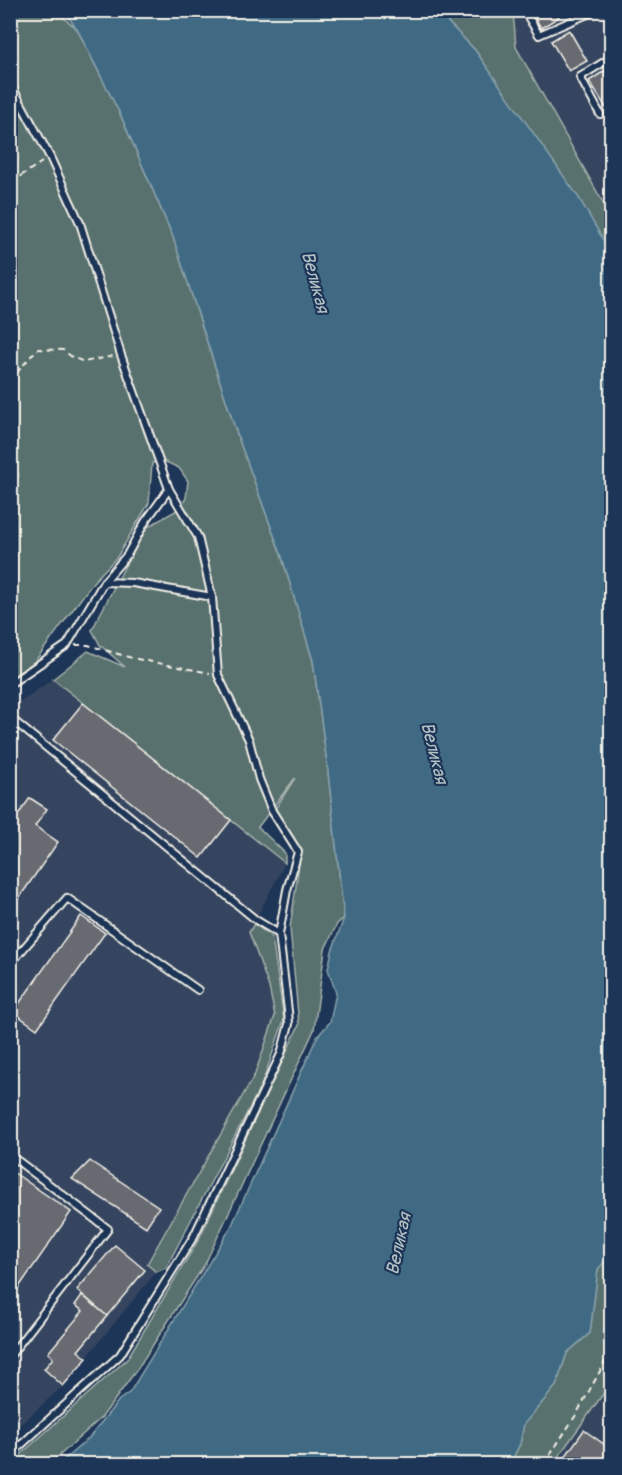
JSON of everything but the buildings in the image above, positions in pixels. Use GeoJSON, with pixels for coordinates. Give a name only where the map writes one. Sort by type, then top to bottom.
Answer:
{"type":"FeatureCollection","features":[{"type":"Feature","properties":{"kind":"lane"},"geometry":{"type":"LineString","coordinates":[[524,10],[538,34],[581,13],[597,10]]}},
{"type":"Feature","properties":{"kind":"lane"},"geometry":{"type":"LineString","coordinates":[[600,114],[580,77],[612,57]]}},
{"type":"Feature","properties":{"kind":"lane"},"geometry":{"type":"LineString","coordinates":[[10,83],[50,157],[80,223],[121,355],[168,489],[198,537],[212,597],[218,675],[249,740],[259,779],[272,811],[298,852],[283,908],[279,934],[289,1024],[281,1054],[194,1236],[120,1355],[10,1455]]}},
{"type":"Feature","properties":{"kind":"lane"},"geometry":{"type":"LineString","coordinates":[[10,684],[66,645],[104,582],[127,555],[145,522],[168,489]]}},
{"type":"Feature","properties":{"kind":"lane"},"geometry":{"type":"LineString","coordinates":[[104,582],[133,583],[212,597]]}},
{"type":"Feature","properties":{"kind":"lane"},"geometry":{"type":"LineString","coordinates":[[10,721],[13,720],[256,920],[279,934]]}},
{"type":"Feature","properties":{"kind":"lane"},"geometry":{"type":"LineString","coordinates":[[10,965],[14,954],[67,898],[198,990]]}},
{"type":"Feature","properties":{"kind":"lane"},"geometry":{"type":"LineString","coordinates":[[10,1155],[108,1229],[10,1356]]}},
{"type":"Feature","properties":{"kind":"path"},"geometry":{"type":"LineString","coordinates":[[10,179],[19,177],[50,157]]}},
{"type":"Feature","properties":{"kind":"path"},"geometry":{"type":"LineString","coordinates":[[10,381],[37,349],[63,350],[84,362],[121,355]]}},
{"type":"Feature","properties":{"kind":"path"},"geometry":{"type":"LineString","coordinates":[[66,645],[88,645],[132,658],[218,675]]}},
{"type":"Feature","properties":{"kind":"path"},"geometry":{"type":"LineString","coordinates":[[543,1464],[576,1415],[612,1349]]}},
{"type":"Feature","properties":{"kind":"shaded area"},"geometry":{"type":"Polygon","coordinates":[[[513,11],[611,11],[611,217],[516,47],[513,11]]]}},
{"type":"Feature","properties":{"kind":"shaded area"},"geometry":{"type":"Polygon","coordinates":[[[53,679],[285,863],[249,932],[269,987],[275,1016],[255,1074],[147,1263],[156,1272],[63,1386],[11,1433],[11,708],[53,679]]]}},
{"type":"Feature","properties":{"kind":"shaded area"},"geometry":{"type":"Polygon","coordinates":[[[611,1383],[611,1464],[553,1464],[611,1383]]]}},
{"type":"Feature","properties":{"kind":"green space"},"geometry":{"type":"Polygon","coordinates":[[[11,11],[56,11],[77,29],[121,116],[173,237],[238,437],[282,557],[313,661],[344,918],[337,924],[325,949],[314,1030],[205,1264],[138,1368],[102,1417],[50,1464],[10,1464],[127,1359],[199,1239],[299,1025],[290,928],[301,851],[275,809],[295,778],[258,827],[285,853],[285,863],[53,679],[88,651],[125,667],[100,645],[92,630],[144,529],[179,509],[186,498],[188,481],[179,468],[166,462],[152,463],[149,503],[117,557],[94,581],[35,661],[11,678],[10,488],[19,476],[10,453],[11,11]]]}},
{"type":"Feature","properties":{"kind":"green space"},"geometry":{"type":"Polygon","coordinates":[[[437,11],[513,11],[516,47],[611,217],[611,253],[475,50],[437,11]]]}},
{"type":"Feature","properties":{"kind":"green space"},"geometry":{"type":"Polygon","coordinates":[[[254,924],[272,937],[284,1020],[262,1084],[166,1268],[156,1272],[147,1264],[255,1074],[275,1016],[269,987],[249,932],[254,924]]]}},
{"type":"Feature","properties":{"kind":"green space"},"geometry":{"type":"Polygon","coordinates":[[[611,1255],[611,1383],[553,1464],[510,1464],[520,1444],[524,1424],[556,1386],[567,1353],[590,1333],[598,1268],[611,1255]]]}},
{"type":"Feature","properties":{"kind":"water","name":"Великая"},"geometry":{"type":"Polygon","coordinates":[[[64,11],[437,11],[475,50],[579,198],[611,253],[611,1255],[598,1269],[590,1333],[567,1353],[556,1386],[524,1424],[520,1444],[510,1464],[59,1464],[89,1438],[119,1400],[130,1392],[231,1227],[317,1037],[330,1022],[336,993],[328,969],[344,918],[313,661],[282,557],[238,437],[173,237],[121,116],[77,29],[64,11]]]}}]}
